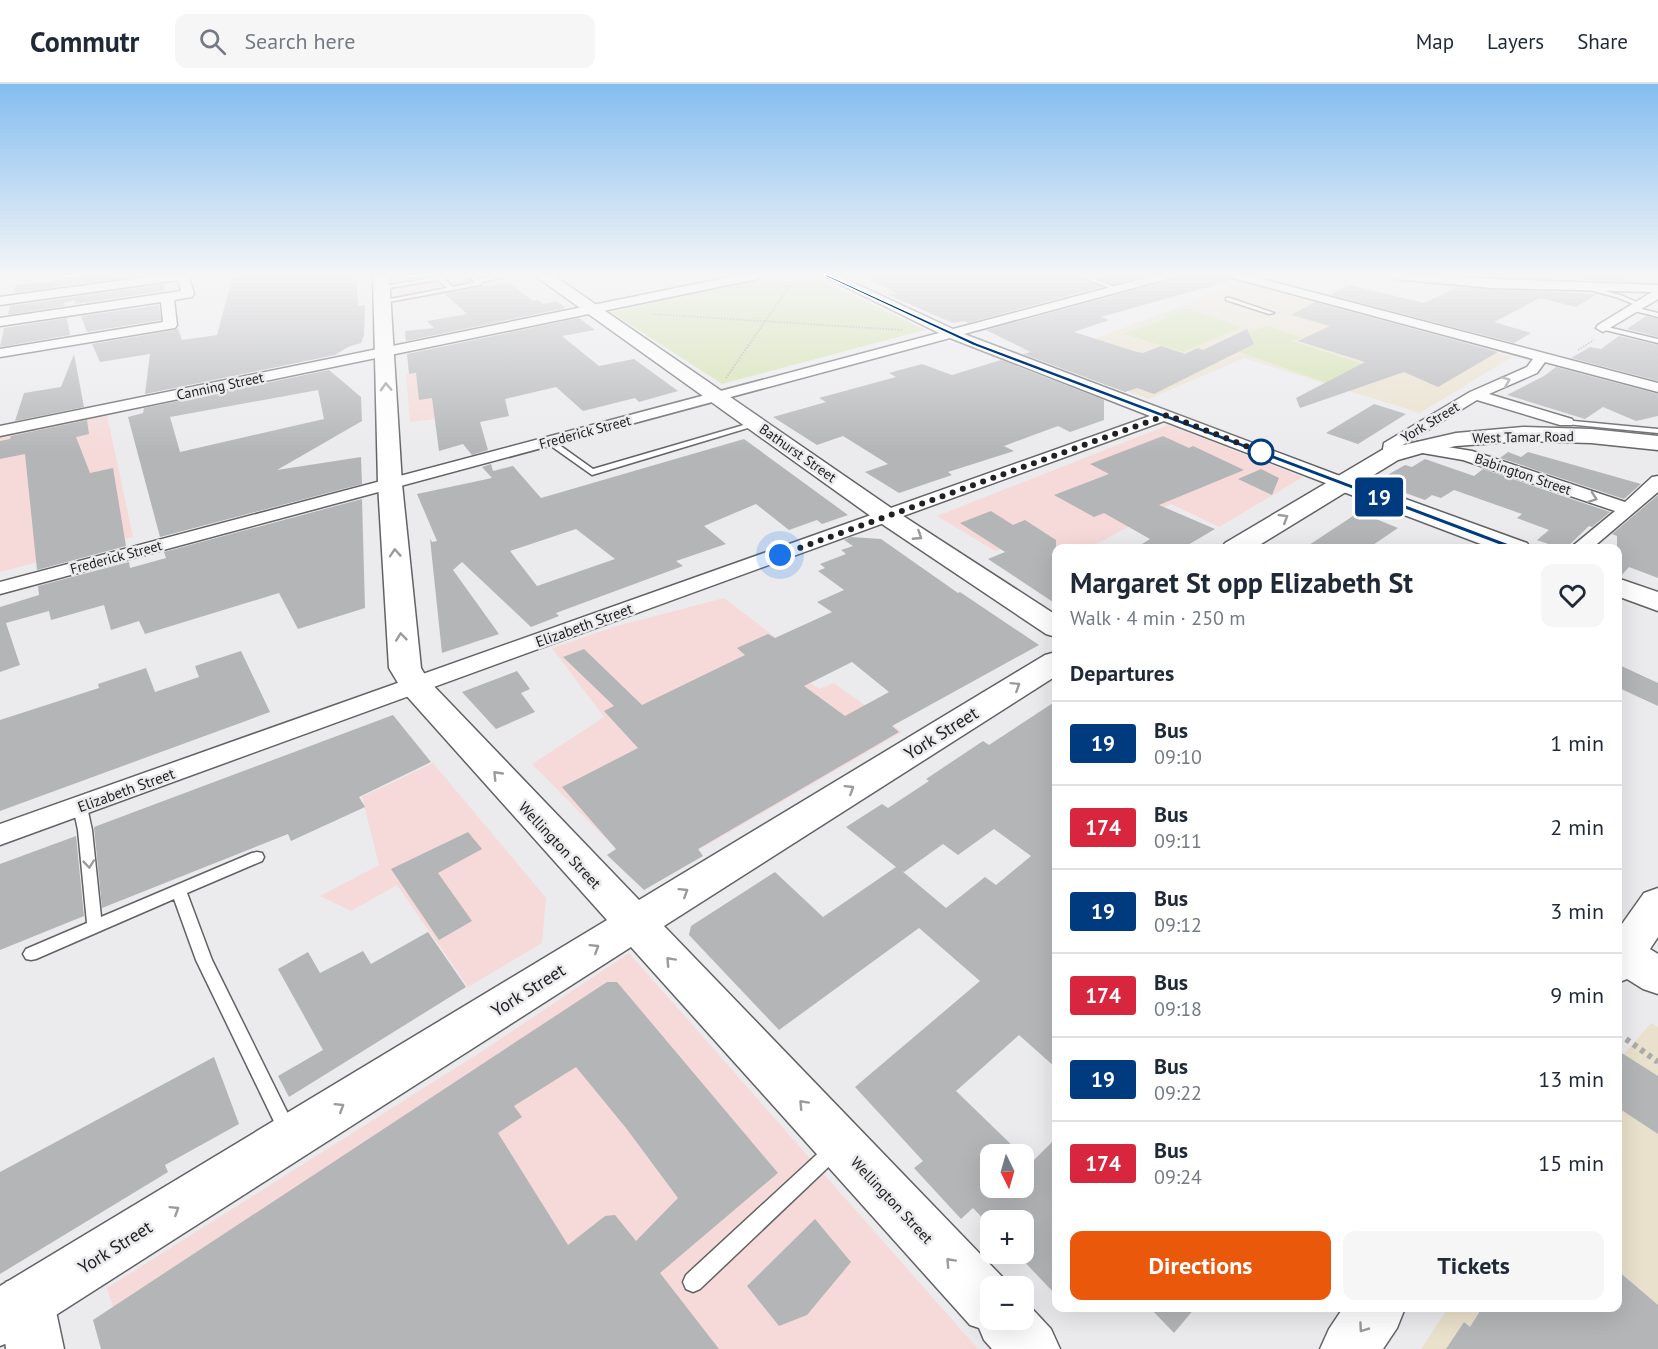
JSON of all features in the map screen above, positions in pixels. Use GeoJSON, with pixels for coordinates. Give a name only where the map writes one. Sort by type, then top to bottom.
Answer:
{"type":"FeatureCollection","features":[{"type":"Feature","properties":{"kind":"main road","name":"Wellington Street"},"geometry":{"type":"LineString","coordinates":[[384,334],[390,484],[405,668],[415,686],[980,1294]]}},
{"type":"Feature","properties":{"kind":"main road","name":"Bathurst Street"},"geometry":{"type":"LineString","coordinates":[[628,334],[719,391],[756,424],[888,517],[1052,625]]}},
{"type":"Feature","properties":{"kind":"main road","name":"West Tamar Road"},"geometry":{"type":"LineString","coordinates":[[1390,455],[1460,438],[1509,434],[1577,435],[1658,443]]}},
{"type":"Feature","properties":{"kind":"main road","name":"York Street"},"geometry":{"type":"LineString","coordinates":[[1242,544],[1390,455]]}},
{"type":"Feature","properties":{"kind":"main road"},"geometry":{"type":"LineString","coordinates":[[1342,483],[1505,544]]}},
{"type":"Feature","properties":{"kind":"main road"},"geometry":{"type":"LineString","coordinates":[[1622,588],[1658,602]]}},
{"type":"Feature","properties":{"kind":"main road","name":"York Street"},"geometry":{"type":"LineString","coordinates":[[20,1323],[291,1138],[1052,664]]}},
{"type":"Feature","properties":{"kind":"main road"},"geometry":{"type":"LineString","coordinates":[[1629,962],[1658,904]]}},
{"type":"Feature","properties":{"kind":"main road"},"geometry":{"type":"LineString","coordinates":[[1349,1349],[1374,1312]]}},
{"type":"Feature","properties":{"kind":"main road"},"geometry":{"type":"LineString","coordinates":[[1013,1330],[1031,1349]]}},
{"type":"Feature","properties":{"kind":"street"},"geometry":{"type":"LineString","coordinates":[[0,353],[115,334]]}},
{"type":"Feature","properties":{"kind":"street","name":"Canning Street"},"geometry":{"type":"LineString","coordinates":[[0,431],[472,334]]}},
{"type":"Feature","properties":{"kind":"street","name":"Frederick Street"},"geometry":{"type":"LineString","coordinates":[[0,588],[548,441],[719,391],[951,334]]}},
{"type":"Feature","properties":{"kind":"street"},"geometry":{"type":"LineString","coordinates":[[951,334],[1342,483]]}},
{"type":"Feature","properties":{"kind":"street"},"geometry":{"type":"LineString","coordinates":[[1451,334],[1658,388]]}},
{"type":"Feature","properties":{"kind":"street","name":"York Street"},"geometry":{"type":"LineString","coordinates":[[1390,455],[1390,446],[1476,395],[1532,370],[1540,358]]}},
{"type":"Feature","properties":{"kind":"street"},"geometry":{"type":"LineString","coordinates":[[1476,395],[1566,422]]}},
{"type":"Feature","properties":{"kind":"street","name":"Elizabeth Street"},"geometry":{"type":"LineString","coordinates":[[0,835],[1167,415]]}},
{"type":"Feature","properties":{"kind":"street","name":"Babington Street"},"geometry":{"type":"LineString","coordinates":[[1417,447],[1466,455],[1627,509]]}},
{"type":"Feature","properties":{"kind":"street"},"geometry":{"type":"LineString","coordinates":[[1585,544],[1649,492],[1658,481]]}},
{"type":"Feature","properties":{"kind":"lane"},"geometry":{"type":"LineString","coordinates":[[1628,334],[1658,341]]}},
{"type":"Feature","properties":{"kind":"lane"},"geometry":{"type":"LineString","coordinates":[[1566,422],[1658,430]]}},
{"type":"Feature","properties":{"kind":"lane"},"geometry":{"type":"LineString","coordinates":[[548,441],[592,472],[756,424]]}},
{"type":"Feature","properties":{"kind":"lane"},"geometry":{"type":"LineString","coordinates":[[80,807],[85,830],[95,926]]}},
{"type":"Feature","properties":{"kind":"lane"},"geometry":{"type":"LineString","coordinates":[[31,954],[257,857]]}},
{"type":"Feature","properties":{"kind":"lane"},"geometry":{"type":"LineString","coordinates":[[178,891],[204,960],[291,1138]]}},
{"type":"Feature","properties":{"kind":"lane"},"geometry":{"type":"LineString","coordinates":[[693,1282],[841,1144]]}},
{"type":"Feature","properties":{"kind":"path"},"geometry":{"type":"LineString","coordinates":[[719,391],[755,334]]}},
{"type":"Feature","properties":{"kind":"path"},"geometry":{"type":"LineString","coordinates":[[1574,353],[1600,334]]}},
{"type":"Feature","properties":{"kind":"path"},"geometry":{"type":"LineString","coordinates":[[1626,1039],[1658,1062]]}},
{"type":"Feature","properties":{"kind":"shaded area"},"geometry":{"type":"Polygon","coordinates":[[[1108,334],[1430,334],[1512,357],[1420,413],[1244,358],[1149,399],[1019,349],[1049,339],[1074,347],[1108,334]]]}},
{"type":"Feature","properties":{"kind":"shaded area"},"geometry":{"type":"Polygon","coordinates":[[[406,374],[435,375],[453,417],[410,422],[406,374]]]}},
{"type":"Feature","properties":{"kind":"shaded area"},"geometry":{"type":"Polygon","coordinates":[[[107,415],[133,537],[0,572],[0,437],[107,415]]]}},
{"type":"Feature","properties":{"kind":"shaded area"},"geometry":{"type":"Polygon","coordinates":[[[1168,425],[1303,477],[1219,527],[1171,504],[1096,544],[1052,545],[1037,536],[1033,540],[995,551],[937,516],[1168,425]]]}},
{"type":"Feature","properties":{"kind":"shaded area"},"geometry":{"type":"Polygon","coordinates":[[[724,598],[796,653],[779,662],[819,689],[834,683],[902,732],[647,880],[532,764],[604,717],[552,648],[617,626],[724,598]]]}},
{"type":"Feature","properties":{"kind":"shaded area"},"geometry":{"type":"Polygon","coordinates":[[[433,763],[546,898],[542,943],[468,987],[397,885],[351,911],[320,896],[379,865],[362,797],[433,763]]]}},
{"type":"Feature","properties":{"kind":"shaded area"},"geometry":{"type":"Polygon","coordinates":[[[629,953],[978,1349],[126,1349],[107,1288],[487,1048],[629,953]]]}},
{"type":"Feature","properties":{"kind":"shaded area"},"geometry":{"type":"Polygon","coordinates":[[[1651,1023],[1658,1027],[1658,1349],[1421,1349],[1445,1312],[1622,1312],[1622,1056],[1651,1023]]]}},
{"type":"Feature","properties":{"kind":"green space"},"geometry":{"type":"Polygon","coordinates":[[[645,334],[910,334],[722,384],[645,334]]]}},
{"type":"Feature","properties":{"kind":"green space"},"geometry":{"type":"Polygon","coordinates":[[[1124,334],[1225,334],[1183,352],[1124,334]]]}},
{"type":"Feature","properties":{"kind":"green space"},"geometry":{"type":"Polygon","coordinates":[[[1245,334],[1292,334],[1301,337],[1292,341],[1386,372],[1330,384],[1217,344],[1245,334]]]}},
{"type":"Feature","properties":{"kind":"building"},"geometry":{"type":"Polygon","coordinates":[[[3,334],[70,334],[70,335],[0,347],[3,334]]]}},
{"type":"Feature","properties":{"kind":"building"},"geometry":{"type":"Polygon","coordinates":[[[151,334],[180,334],[182,340],[217,335],[364,334],[361,343],[348,347],[335,355],[145,394],[150,354],[100,362],[92,344],[151,334]]]}},
{"type":"Feature","properties":{"kind":"building"},"geometry":{"type":"Polygon","coordinates":[[[405,334],[440,334],[406,341],[405,334]]]}},
{"type":"Feature","properties":{"kind":"building"},"geometry":{"type":"Polygon","coordinates":[[[502,334],[573,334],[562,336],[599,366],[634,359],[678,391],[639,402],[635,398],[583,411],[556,387],[505,399],[509,416],[480,422],[488,450],[472,455],[463,444],[439,451],[432,398],[419,400],[416,373],[409,374],[407,354],[502,334]]]}},
{"type":"Feature","properties":{"kind":"building"},"geometry":{"type":"Polygon","coordinates":[[[994,334],[1080,334],[1143,353],[1161,346],[1185,354],[1198,348],[1203,350],[1236,334],[1249,334],[1254,344],[1154,394],[1137,388],[1125,392],[1023,354],[1031,352],[994,334]]]}},
{"type":"Feature","properties":{"kind":"building"},"geometry":{"type":"Polygon","coordinates":[[[1313,334],[1432,334],[1498,352],[1438,387],[1404,372],[1300,408],[1296,398],[1365,362],[1298,341],[1313,334]]]}},
{"type":"Feature","properties":{"kind":"building"},"geometry":{"type":"Polygon","coordinates":[[[1480,334],[1529,334],[1514,343],[1480,334]]]}},
{"type":"Feature","properties":{"kind":"building"},"geometry":{"type":"Polygon","coordinates":[[[1619,336],[1658,345],[1658,381],[1571,358],[1590,347],[1601,349],[1619,336]]]}},
{"type":"Feature","properties":{"kind":"building"},"geometry":{"type":"Polygon","coordinates":[[[74,354],[84,407],[15,421],[24,393],[61,387],[74,354]]]}},
{"type":"Feature","properties":{"kind":"building"},"geometry":{"type":"Polygon","coordinates":[[[1001,360],[1104,400],[1104,420],[1070,432],[1058,426],[1004,446],[1014,451],[948,472],[952,475],[899,493],[865,472],[888,464],[843,436],[817,445],[773,417],[826,402],[819,398],[896,377],[889,373],[922,364],[952,375],[1001,360]]]}},
{"type":"Feature","properties":{"kind":"building"},"geometry":{"type":"Polygon","coordinates":[[[1556,367],[1658,394],[1658,416],[1636,421],[1603,407],[1585,419],[1507,395],[1544,376],[1556,367]]]}},
{"type":"Feature","properties":{"kind":"building"},"geometry":{"type":"Polygon","coordinates":[[[329,370],[361,397],[362,421],[277,470],[361,457],[362,484],[160,537],[128,417],[143,413],[144,408],[329,370]],[[318,390],[170,417],[180,452],[324,419],[318,390]]]}},
{"type":"Feature","properties":{"kind":"building"},"geometry":{"type":"Polygon","coordinates":[[[1374,404],[1406,414],[1358,444],[1326,433],[1374,404]]]}},
{"type":"Feature","properties":{"kind":"building"},"geometry":{"type":"Polygon","coordinates":[[[87,420],[89,434],[76,437],[90,473],[113,468],[126,546],[37,570],[25,454],[0,459],[0,441],[10,439],[11,436],[87,420]]]}},
{"type":"Feature","properties":{"kind":"building"},"geometry":{"type":"Polygon","coordinates":[[[1163,436],[1189,448],[1193,446],[1244,470],[1159,505],[1215,529],[1190,544],[1142,544],[1150,539],[1104,513],[1094,517],[1054,495],[1109,474],[1090,464],[1163,436]]]}},
{"type":"Feature","properties":{"kind":"building"},"geometry":{"type":"Polygon","coordinates":[[[744,439],[848,515],[822,524],[817,520],[789,530],[756,504],[704,526],[726,544],[676,561],[683,566],[556,613],[559,616],[531,627],[462,562],[453,570],[499,634],[442,653],[430,539],[432,542],[437,541],[417,494],[492,478],[482,467],[491,464],[493,471],[513,466],[541,498],[744,439]],[[576,529],[510,551],[537,586],[615,559],[576,529]]]}},
{"type":"Feature","properties":{"kind":"building"},"geometry":{"type":"Polygon","coordinates":[[[1508,452],[1521,457],[1528,452],[1641,484],[1624,499],[1500,458],[1508,452]]]}},
{"type":"Feature","properties":{"kind":"building"},"geometry":{"type":"Polygon","coordinates":[[[1425,459],[1474,476],[1483,469],[1610,512],[1592,527],[1589,526],[1570,544],[1548,544],[1537,540],[1549,530],[1517,518],[1522,514],[1454,490],[1441,498],[1432,495],[1425,500],[1375,482],[1405,465],[1412,467],[1425,459]]]}},
{"type":"Feature","properties":{"kind":"building"},"geometry":{"type":"Polygon","coordinates":[[[1261,469],[1279,478],[1272,495],[1238,479],[1261,469]]]}},
{"type":"Feature","properties":{"kind":"building"},"geometry":{"type":"Polygon","coordinates":[[[1658,495],[1658,578],[1629,567],[1622,575],[1622,544],[1617,544],[1617,536],[1612,534],[1658,495]]]}},
{"type":"Feature","properties":{"kind":"building"},"geometry":{"type":"Polygon","coordinates":[[[362,499],[365,608],[298,629],[279,593],[145,634],[139,621],[111,630],[104,605],[51,620],[49,611],[6,623],[20,665],[0,672],[0,607],[39,595],[38,586],[129,562],[130,568],[166,558],[164,552],[362,499]]]}},
{"type":"Feature","properties":{"kind":"building"},"geometry":{"type":"Polygon","coordinates":[[[991,511],[1013,525],[1025,520],[1056,540],[1056,544],[1052,544],[1052,601],[988,559],[1005,552],[960,523],[991,511]]]}},
{"type":"Feature","properties":{"kind":"building"},"geometry":{"type":"Polygon","coordinates":[[[1359,512],[1398,528],[1374,544],[1311,544],[1359,512]]]}},
{"type":"Feature","properties":{"kind":"building"},"geometry":{"type":"Polygon","coordinates":[[[851,537],[881,539],[958,593],[960,592],[1039,645],[892,726],[899,732],[698,849],[703,856],[644,890],[607,855],[616,849],[562,787],[638,748],[604,711],[614,706],[563,657],[584,649],[642,705],[745,655],[737,648],[768,634],[775,638],[832,612],[817,602],[844,590],[818,571],[825,568],[820,564],[846,554],[841,550],[853,546],[844,540],[851,537]],[[852,662],[804,686],[845,716],[889,692],[852,662]]]}},
{"type":"Feature","properties":{"kind":"building"},"geometry":{"type":"Polygon","coordinates":[[[241,651],[270,712],[0,811],[0,720],[99,688],[98,684],[146,668],[155,692],[199,677],[195,666],[241,651]]]}},
{"type":"Feature","properties":{"kind":"building"},"geometry":{"type":"Polygon","coordinates":[[[1622,666],[1658,683],[1658,706],[1622,689],[1622,666]]]}},
{"type":"Feature","properties":{"kind":"building"},"geometry":{"type":"Polygon","coordinates":[[[517,671],[530,689],[521,693],[535,712],[496,729],[462,692],[517,671]]]}},
{"type":"Feature","properties":{"kind":"building"},"geometry":{"type":"Polygon","coordinates":[[[1052,704],[1052,1064],[1019,1035],[956,1091],[1011,1144],[980,1144],[980,1198],[1034,1198],[1034,1160],[1052,1142],[1052,1291],[1027,1264],[1034,1264],[1034,1210],[980,1210],[980,1215],[973,1208],[961,1219],[914,1168],[923,1161],[855,1087],[980,981],[919,928],[779,1030],[689,935],[691,926],[775,872],[823,917],[896,867],[846,827],[882,804],[888,808],[929,781],[926,779],[983,741],[989,745],[1052,704]],[[994,829],[958,855],[943,844],[904,872],[902,871],[946,908],[985,877],[996,885],[1031,856],[994,829]]]}},
{"type":"Feature","properties":{"kind":"building"},"geometry":{"type":"Polygon","coordinates":[[[393,715],[431,762],[359,797],[365,807],[291,841],[288,834],[102,908],[94,827],[393,715]]]}},
{"type":"Feature","properties":{"kind":"building"},"geometry":{"type":"Polygon","coordinates":[[[468,832],[482,849],[438,873],[472,921],[439,940],[391,869],[468,832]]]}},
{"type":"Feature","properties":{"kind":"building"},"geometry":{"type":"Polygon","coordinates":[[[76,836],[84,916],[0,950],[0,864],[76,836]]]}},
{"type":"Feature","properties":{"kind":"building"},"geometry":{"type":"Polygon","coordinates":[[[428,932],[466,987],[289,1097],[278,1076],[323,1050],[278,969],[308,952],[320,973],[363,951],[371,964],[428,932]]]}},
{"type":"Feature","properties":{"kind":"building"},"geometry":{"type":"Polygon","coordinates":[[[607,982],[617,982],[778,1173],[660,1273],[719,1349],[101,1349],[93,1320],[607,982]],[[576,1067],[514,1106],[522,1117],[498,1133],[568,1245],[605,1216],[615,1215],[636,1241],[678,1198],[626,1128],[576,1067]]]}},
{"type":"Feature","properties":{"kind":"building"},"geometry":{"type":"Polygon","coordinates":[[[1622,1053],[1658,1076],[1658,1134],[1622,1110],[1622,1053]]]}},
{"type":"Feature","properties":{"kind":"building"},"geometry":{"type":"Polygon","coordinates":[[[214,1057],[239,1124],[165,1165],[168,1172],[0,1274],[0,1172],[214,1057]]]}},
{"type":"Feature","properties":{"kind":"building"},"geometry":{"type":"Polygon","coordinates":[[[815,1219],[851,1262],[807,1315],[779,1326],[747,1286],[815,1219]]]}},
{"type":"Feature","properties":{"kind":"building"},"geometry":{"type":"Polygon","coordinates":[[[1622,1274],[1658,1305],[1658,1349],[1446,1349],[1464,1322],[1470,1327],[1479,1312],[1622,1312],[1622,1274]]]}},
{"type":"Feature","properties":{"kind":"building"},"geometry":{"type":"Polygon","coordinates":[[[1154,1312],[1192,1312],[1174,1333],[1154,1312]]]}},
{"type":"Feature","properties":{"kind":"bus line","name":"19"},"geometry":{"type":"LineString","coordinates":[[951,334],[1505,544]]}},
{"type":"Feature","properties":{"kind":"route"},"geometry":{"type":"LineString","coordinates":[[780,555],[1167,415],[1261,452]]}}]}
